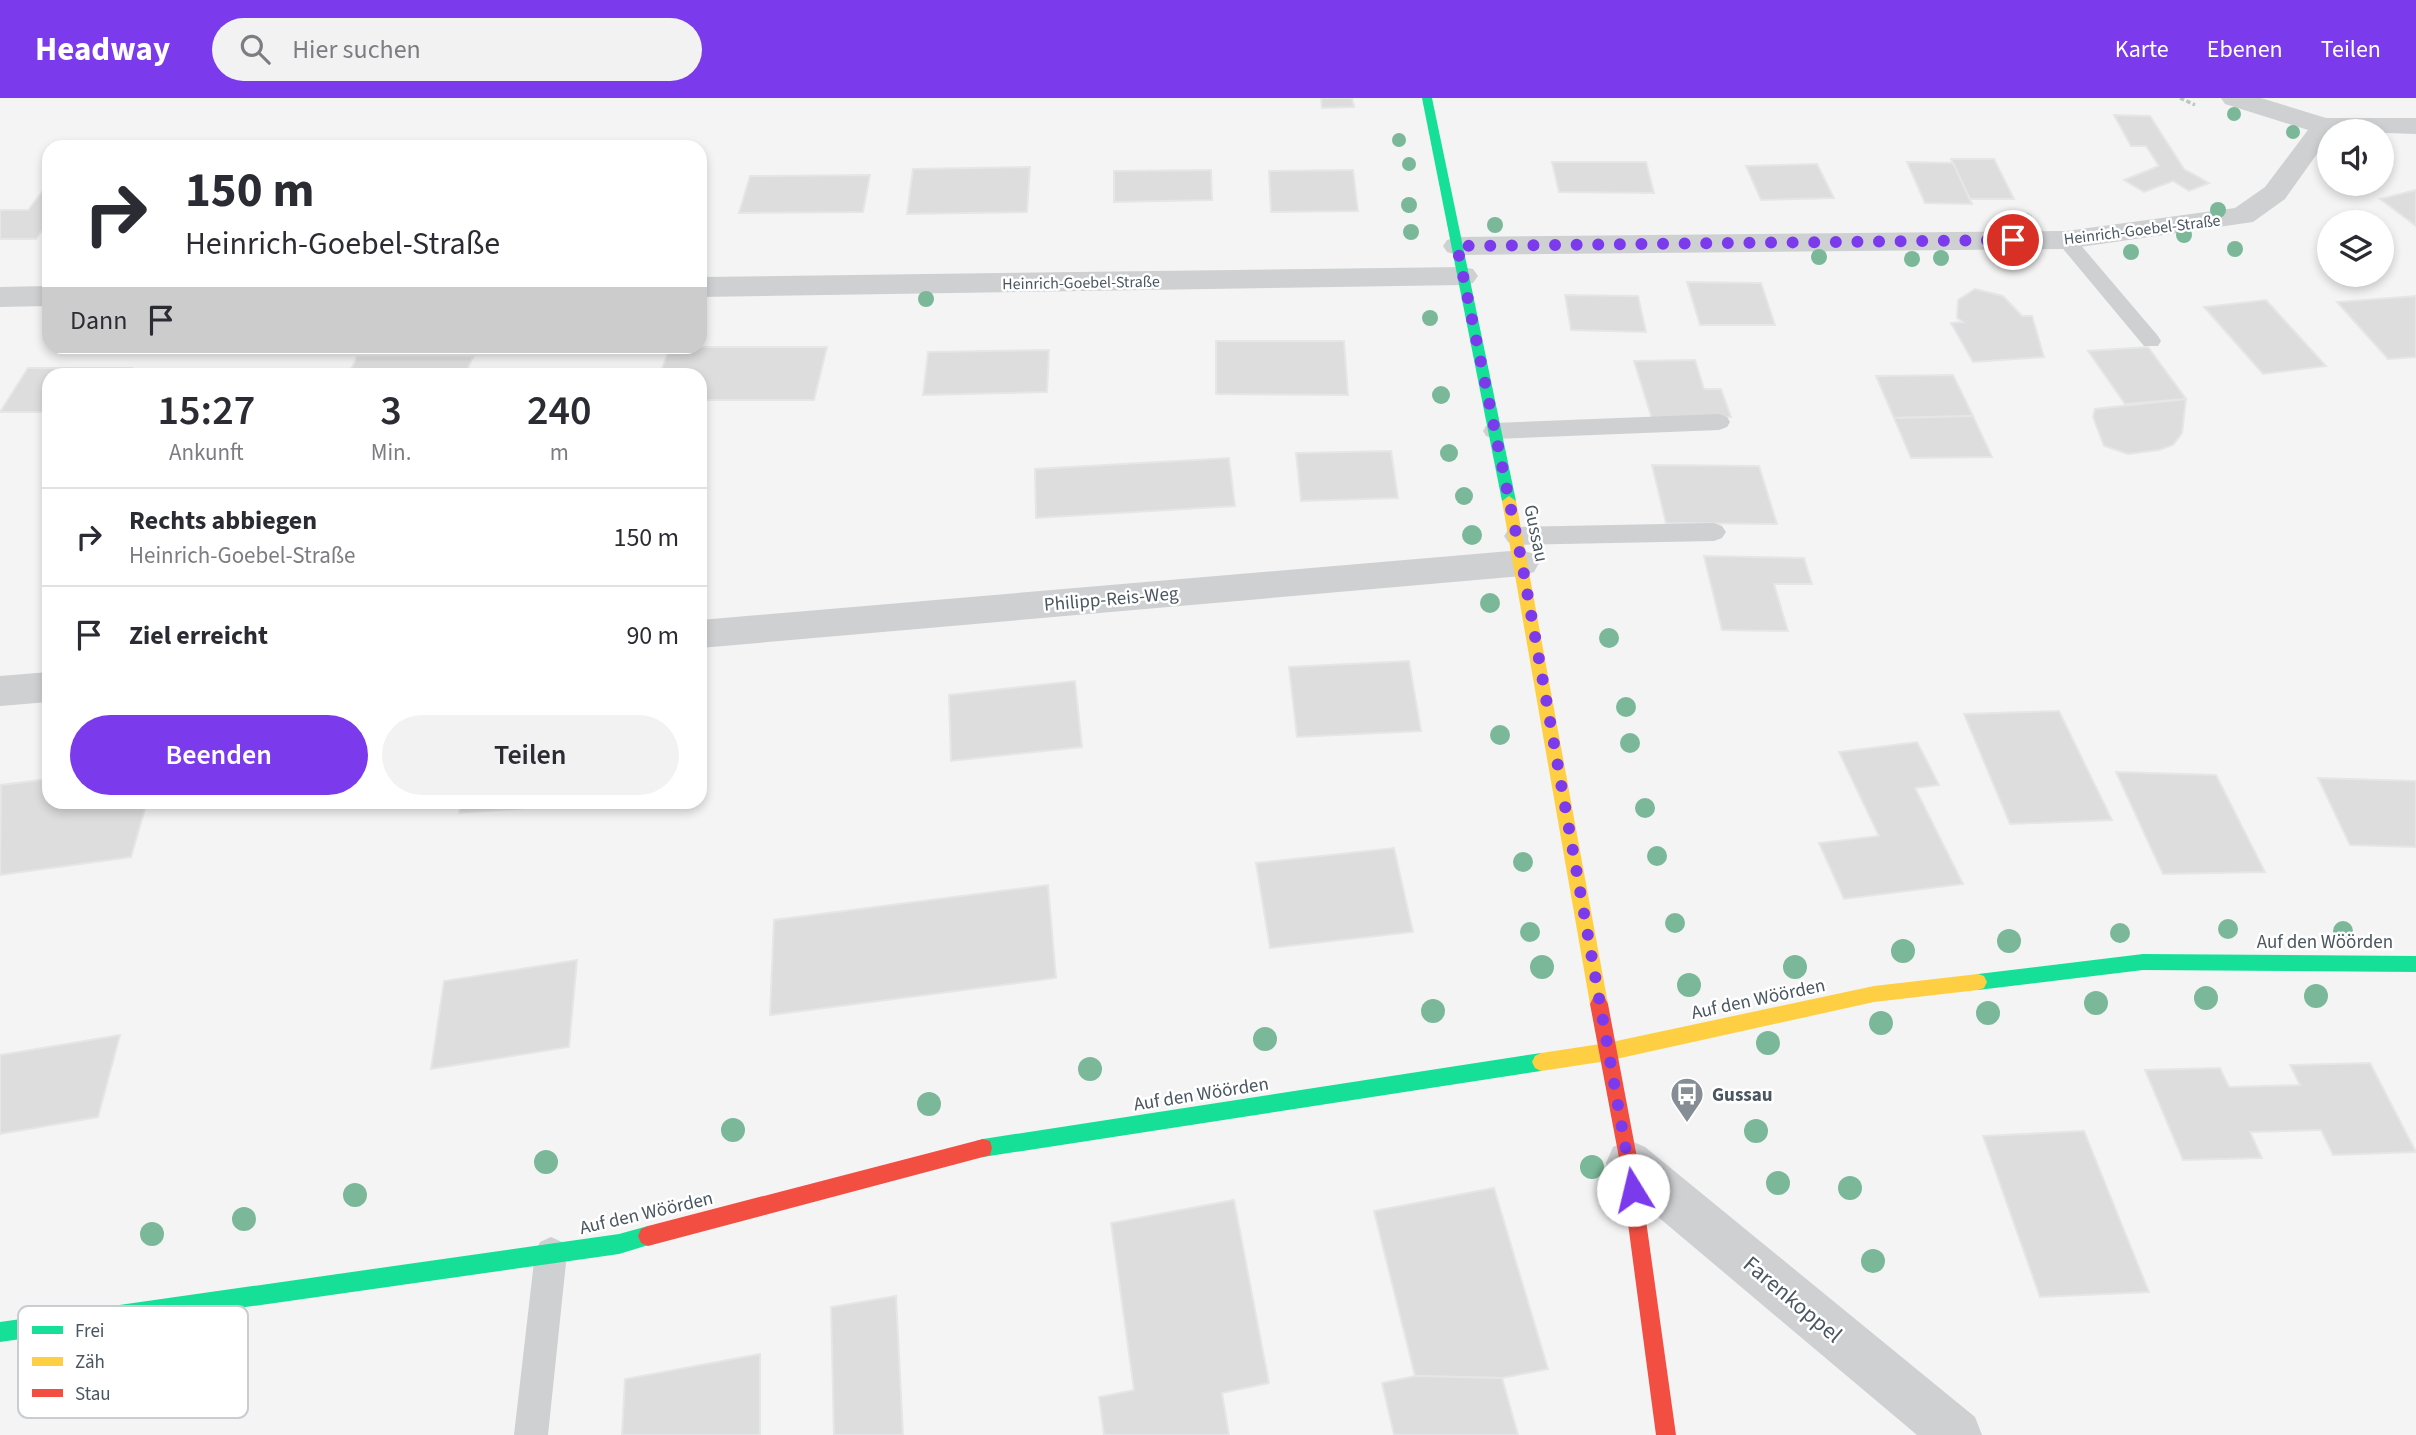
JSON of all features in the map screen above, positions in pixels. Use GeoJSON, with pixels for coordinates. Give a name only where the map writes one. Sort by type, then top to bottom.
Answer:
{"type":"FeatureCollection","features":[{"type":"Feature","properties":{"kind":"street","name":"Gussau"},"geometry":{"type":"LineString","coordinates":[[1427,98],[1519,549],[1629,1163],[1666,1435]]}},
{"type":"Feature","properties":{"kind":"street"},"geometry":{"type":"LineString","coordinates":[[2234,98],[2317,124]]}},
{"type":"Feature","properties":{"kind":"street"},"geometry":{"type":"LineString","coordinates":[[2394,126],[2416,126]]}},
{"type":"Feature","properties":{"kind":"street","name":"Heinrich-Goebel-Straße"},"geometry":{"type":"LineString","coordinates":[[1457,246],[2066,240],[2243,216],[2274,193],[2317,135]]}},
{"type":"Feature","properties":{"kind":"street","name":"Heinrich-Goebel-Straße"},"geometry":{"type":"LineString","coordinates":[[707,287],[1463,276]]}},
{"type":"Feature","properties":{"kind":"street"},"geometry":{"type":"LineString","coordinates":[[0,297],[42,296]]}},
{"type":"Feature","properties":{"kind":"street","name":"Philipp-Reis-Weg"},"geometry":{"type":"LineString","coordinates":[[707,633],[1519,549]]}},
{"type":"Feature","properties":{"kind":"street"},"geometry":{"type":"LineString","coordinates":[[0,691],[42,688]]}},
{"type":"Feature","properties":{"kind":"street","name":"Auf den Wöörden"},"geometry":{"type":"LineString","coordinates":[[181,1306],[619,1244],[975,1149],[1607,1052],[1874,994],[2143,962],[2416,964]]}},
{"type":"Feature","properties":{"kind":"street","name":"Farenkoppel"},"geometry":{"type":"LineString","coordinates":[[1629,1163],[1957,1435]]}},
{"type":"Feature","properties":{"kind":"street","name":"Auf den Wöörden"},"geometry":{"type":"LineString","coordinates":[[0,1332],[18,1329]]}},
{"type":"Feature","properties":{"kind":"lane"},"geometry":{"type":"LineString","coordinates":[[2066,240],[2151,341]]}},
{"type":"Feature","properties":{"kind":"lane"},"geometry":{"type":"LineString","coordinates":[[1494,432],[1719,422]]}},
{"type":"Feature","properties":{"kind":"lane"},"geometry":{"type":"LineString","coordinates":[[1519,549],[1714,531]]}},
{"type":"Feature","properties":{"kind":"lane"},"geometry":{"type":"LineString","coordinates":[[531,1435],[551,1253]]}},
{"type":"Feature","properties":{"kind":"building"},"geometry":{"type":"Polygon","coordinates":[[[1321,98],[1352,98],[1354,107],[1322,108],[1321,98]]]}},
{"type":"Feature","properties":{"kind":"building"},"geometry":{"type":"Polygon","coordinates":[[[2114,115],[2150,116],[2184,169],[2209,183],[2189,191],[2173,181],[2144,192],[2124,180],[2159,166],[2146,146],[2131,146],[2114,115]]]}},
{"type":"Feature","properties":{"kind":"building"},"geometry":{"type":"Polygon","coordinates":[[[1951,159],[1994,159],[2014,199],[1970,199],[1951,159]]]}},
{"type":"Feature","properties":{"kind":"building"},"geometry":{"type":"Polygon","coordinates":[[[1552,162],[1646,162],[1654,193],[1559,192],[1552,162]]]}},
{"type":"Feature","properties":{"kind":"building"},"geometry":{"type":"Polygon","coordinates":[[[1907,162],[1953,163],[1972,204],[1925,203],[1907,162]]]}},
{"type":"Feature","properties":{"kind":"building"},"geometry":{"type":"Polygon","coordinates":[[[1817,164],[1834,198],[1761,200],[1746,166],[1817,164]]]}},
{"type":"Feature","properties":{"kind":"building"},"geometry":{"type":"Polygon","coordinates":[[[1030,167],[1027,212],[907,214],[913,169],[1030,167]]]}},
{"type":"Feature","properties":{"kind":"building"},"geometry":{"type":"Polygon","coordinates":[[[1211,170],[1212,200],[1114,202],[1114,171],[1211,170]]]}},
{"type":"Feature","properties":{"kind":"building"},"geometry":{"type":"Polygon","coordinates":[[[1353,170],[1358,211],[1271,212],[1269,171],[1353,170]]]}},
{"type":"Feature","properties":{"kind":"building"},"geometry":{"type":"Polygon","coordinates":[[[870,175],[863,212],[739,213],[750,176],[870,175]]]}},
{"type":"Feature","properties":{"kind":"building"},"geometry":{"type":"Polygon","coordinates":[[[2416,190],[2416,226],[2380,199],[2416,190]]]}},
{"type":"Feature","properties":{"kind":"building"},"geometry":{"type":"Polygon","coordinates":[[[42,192],[42,231],[36,239],[0,239],[0,210],[28,210],[42,192]]]}},
{"type":"Feature","properties":{"kind":"building"},"geometry":{"type":"Polygon","coordinates":[[[1687,282],[1761,283],[1775,325],[1700,325],[1687,282]]]}},
{"type":"Feature","properties":{"kind":"building"},"geometry":{"type":"Polygon","coordinates":[[[1975,289],[2003,296],[2022,316],[2032,316],[2044,357],[1973,362],[1951,323],[1963,322],[1957,318],[1958,300],[1975,289]]]}},
{"type":"Feature","properties":{"kind":"building"},"geometry":{"type":"Polygon","coordinates":[[[1565,295],[1638,296],[1646,332],[1571,330],[1565,295]]]}},
{"type":"Feature","properties":{"kind":"building"},"geometry":{"type":"Polygon","coordinates":[[[2416,296],[2416,357],[2388,359],[2337,302],[2416,296]]]}},
{"type":"Feature","properties":{"kind":"building"},"geometry":{"type":"Polygon","coordinates":[[[2266,300],[2326,366],[2263,374],[2204,307],[2266,300]]]}},
{"type":"Feature","properties":{"kind":"building"},"geometry":{"type":"Polygon","coordinates":[[[1216,341],[1344,341],[1348,395],[1216,394],[1216,341]]]}},
{"type":"Feature","properties":{"kind":"building"},"geometry":{"type":"Polygon","coordinates":[[[707,347],[827,347],[814,400],[707,400],[707,368],[662,368],[667,354],[707,354],[707,347]]]}},
{"type":"Feature","properties":{"kind":"building"},"geometry":{"type":"Polygon","coordinates":[[[2148,347],[2186,399],[2125,404],[2088,351],[2148,347]]]}},
{"type":"Feature","properties":{"kind":"building"},"geometry":{"type":"Polygon","coordinates":[[[1049,350],[1047,392],[923,395],[928,352],[1049,350]]]}},
{"type":"Feature","properties":{"kind":"building"},"geometry":{"type":"Polygon","coordinates":[[[357,357],[473,357],[468,368],[352,368],[357,357]]]}},
{"type":"Feature","properties":{"kind":"building"},"geometry":{"type":"Polygon","coordinates":[[[1695,360],[1704,389],[1721,389],[1731,417],[1652,419],[1634,361],[1695,360]]]}},
{"type":"Feature","properties":{"kind":"building"},"geometry":{"type":"Polygon","coordinates":[[[28,368],[42,368],[42,412],[0,412],[28,368]]]}},
{"type":"Feature","properties":{"kind":"building"},"geometry":{"type":"Polygon","coordinates":[[[1953,375],[1973,416],[1894,418],[1876,376],[1953,375]]]}},
{"type":"Feature","properties":{"kind":"building"},"geometry":{"type":"Polygon","coordinates":[[[2186,399],[2182,433],[2173,445],[2159,450],[2128,454],[2104,446],[2093,417],[2095,409],[2186,399]]]}},
{"type":"Feature","properties":{"kind":"building"},"geometry":{"type":"Polygon","coordinates":[[[1973,416],[1992,457],[1911,458],[1894,418],[1973,416]]]}},
{"type":"Feature","properties":{"kind":"building"},"geometry":{"type":"Polygon","coordinates":[[[1391,451],[1398,498],[1301,501],[1296,453],[1391,451]]]}},
{"type":"Feature","properties":{"kind":"building"},"geometry":{"type":"Polygon","coordinates":[[[1229,458],[1235,506],[1036,518],[1035,469],[1229,458]]]}},
{"type":"Feature","properties":{"kind":"building"},"geometry":{"type":"Polygon","coordinates":[[[1652,465],[1759,466],[1777,524],[1666,523],[1652,465]]]}},
{"type":"Feature","properties":{"kind":"building"},"geometry":{"type":"Polygon","coordinates":[[[1704,556],[1804,558],[1812,584],[1774,584],[1788,631],[1722,630],[1704,556]]]}},
{"type":"Feature","properties":{"kind":"building"},"geometry":{"type":"Polygon","coordinates":[[[1409,661],[1421,731],[1297,737],[1289,667],[1409,661]]]}},
{"type":"Feature","properties":{"kind":"building"},"geometry":{"type":"Polygon","coordinates":[[[1075,681],[1082,747],[951,761],[949,695],[1075,681]]]}},
{"type":"Feature","properties":{"kind":"building"},"geometry":{"type":"Polygon","coordinates":[[[2059,711],[2112,820],[2010,824],[1964,714],[2059,711]]]}},
{"type":"Feature","properties":{"kind":"building"},"geometry":{"type":"Polygon","coordinates":[[[1917,742],[1939,785],[1915,788],[1963,884],[1844,899],[1819,843],[1879,836],[1839,752],[1917,742]]]}},
{"type":"Feature","properties":{"kind":"building"},"geometry":{"type":"Polygon","coordinates":[[[2116,772],[2216,775],[2265,872],[2163,874],[2116,772]]]}},
{"type":"Feature","properties":{"kind":"building"},"geometry":{"type":"Polygon","coordinates":[[[2318,778],[2416,781],[2416,847],[2350,845],[2318,778]]]}},
{"type":"Feature","properties":{"kind":"building"},"geometry":{"type":"Polygon","coordinates":[[[42,780],[42,809],[145,809],[131,857],[0,875],[1,785],[42,780]]]}},
{"type":"Feature","properties":{"kind":"building"},"geometry":{"type":"Polygon","coordinates":[[[460,809],[513,809],[459,813],[460,809]]]}},
{"type":"Feature","properties":{"kind":"building"},"geometry":{"type":"Polygon","coordinates":[[[1394,848],[1413,932],[1270,948],[1256,863],[1394,848]]]}},
{"type":"Feature","properties":{"kind":"building"},"geometry":{"type":"Polygon","coordinates":[[[1048,885],[1056,978],[770,1015],[774,920],[1048,885]]]}},
{"type":"Feature","properties":{"kind":"building"},"geometry":{"type":"Polygon","coordinates":[[[577,960],[569,1047],[431,1069],[444,981],[577,960]]]}},
{"type":"Feature","properties":{"kind":"building"},"geometry":{"type":"Polygon","coordinates":[[[120,1035],[98,1117],[0,1134],[0,1055],[120,1035]]]}},
{"type":"Feature","properties":{"kind":"building"},"geometry":{"type":"Polygon","coordinates":[[[2370,1063],[2416,1152],[2333,1155],[2321,1130],[2250,1132],[2262,1158],[2183,1160],[2145,1070],[2220,1068],[2229,1087],[2300,1085],[2290,1065],[2370,1063]]]}},
{"type":"Feature","properties":{"kind":"building"},"geometry":{"type":"Polygon","coordinates":[[[2084,1131],[2149,1292],[2040,1297],[1983,1136],[2084,1131]]]}},
{"type":"Feature","properties":{"kind":"building"},"geometry":{"type":"Polygon","coordinates":[[[1494,1188],[1548,1369],[1502,1378],[1415,1376],[1374,1211],[1494,1188]]]}},
{"type":"Feature","properties":{"kind":"building"},"geometry":{"type":"Polygon","coordinates":[[[1234,1200],[1269,1383],[1222,1393],[1229,1435],[1104,1435],[1099,1397],[1134,1390],[1111,1223],[1234,1200]]]}},
{"type":"Feature","properties":{"kind":"building"},"geometry":{"type":"Polygon","coordinates":[[[896,1296],[903,1435],[834,1435],[831,1307],[896,1296]]]}},
{"type":"Feature","properties":{"kind":"building"},"geometry":{"type":"Polygon","coordinates":[[[760,1354],[760,1435],[622,1435],[625,1379],[760,1354]]]}},
{"type":"Feature","properties":{"kind":"building"},"geometry":{"type":"Polygon","coordinates":[[[1415,1376],[1502,1378],[1518,1435],[1394,1435],[1382,1383],[1415,1376]]]}},
{"type":"Feature","properties":{"kind":"traffic: fast"},"geometry":{"type":"LineString","coordinates":[[1427,98],[1509,501]]}},
{"type":"Feature","properties":{"kind":"traffic: fast"},"geometry":{"type":"LineString","coordinates":[[1978,982],[2143,962],[2416,964]]}},
{"type":"Feature","properties":{"kind":"traffic: fast"},"geometry":{"type":"LineString","coordinates":[[983,1148],[1541,1062]]}},
{"type":"Feature","properties":{"kind":"traffic: fast"},"geometry":{"type":"LineString","coordinates":[[183,1306],[619,1244],[648,1236]]}},
{"type":"Feature","properties":{"kind":"traffic: fast"},"geometry":{"type":"LineString","coordinates":[[0,1332],[18,1329]]}},
{"type":"Feature","properties":{"kind":"traffic: slow"},"geometry":{"type":"LineString","coordinates":[[1509,501],[1599,1004]]}},
{"type":"Feature","properties":{"kind":"traffic: slow"},"geometry":{"type":"LineString","coordinates":[[1541,1062],[1607,1052],[1874,994],[1978,982]]}},
{"type":"Feature","properties":{"kind":"traffic: jam"},"geometry":{"type":"LineString","coordinates":[[1599,1004],[1629,1163],[1666,1435]]}},
{"type":"Feature","properties":{"kind":"traffic: jam"},"geometry":{"type":"LineString","coordinates":[[648,1236],[983,1148]]}},
{"type":"Feature","properties":{"kind":"place","name":"Gussau"},"geometry":{"type":"Point","coordinates":[1687,1124]}},
{"type":"Feature","properties":{"kind":"route"},"geometry":{"type":"LineString","coordinates":[[1633,1190],[1616,1110],[1522,563],[1457,246],[2013,240]]}}]}
